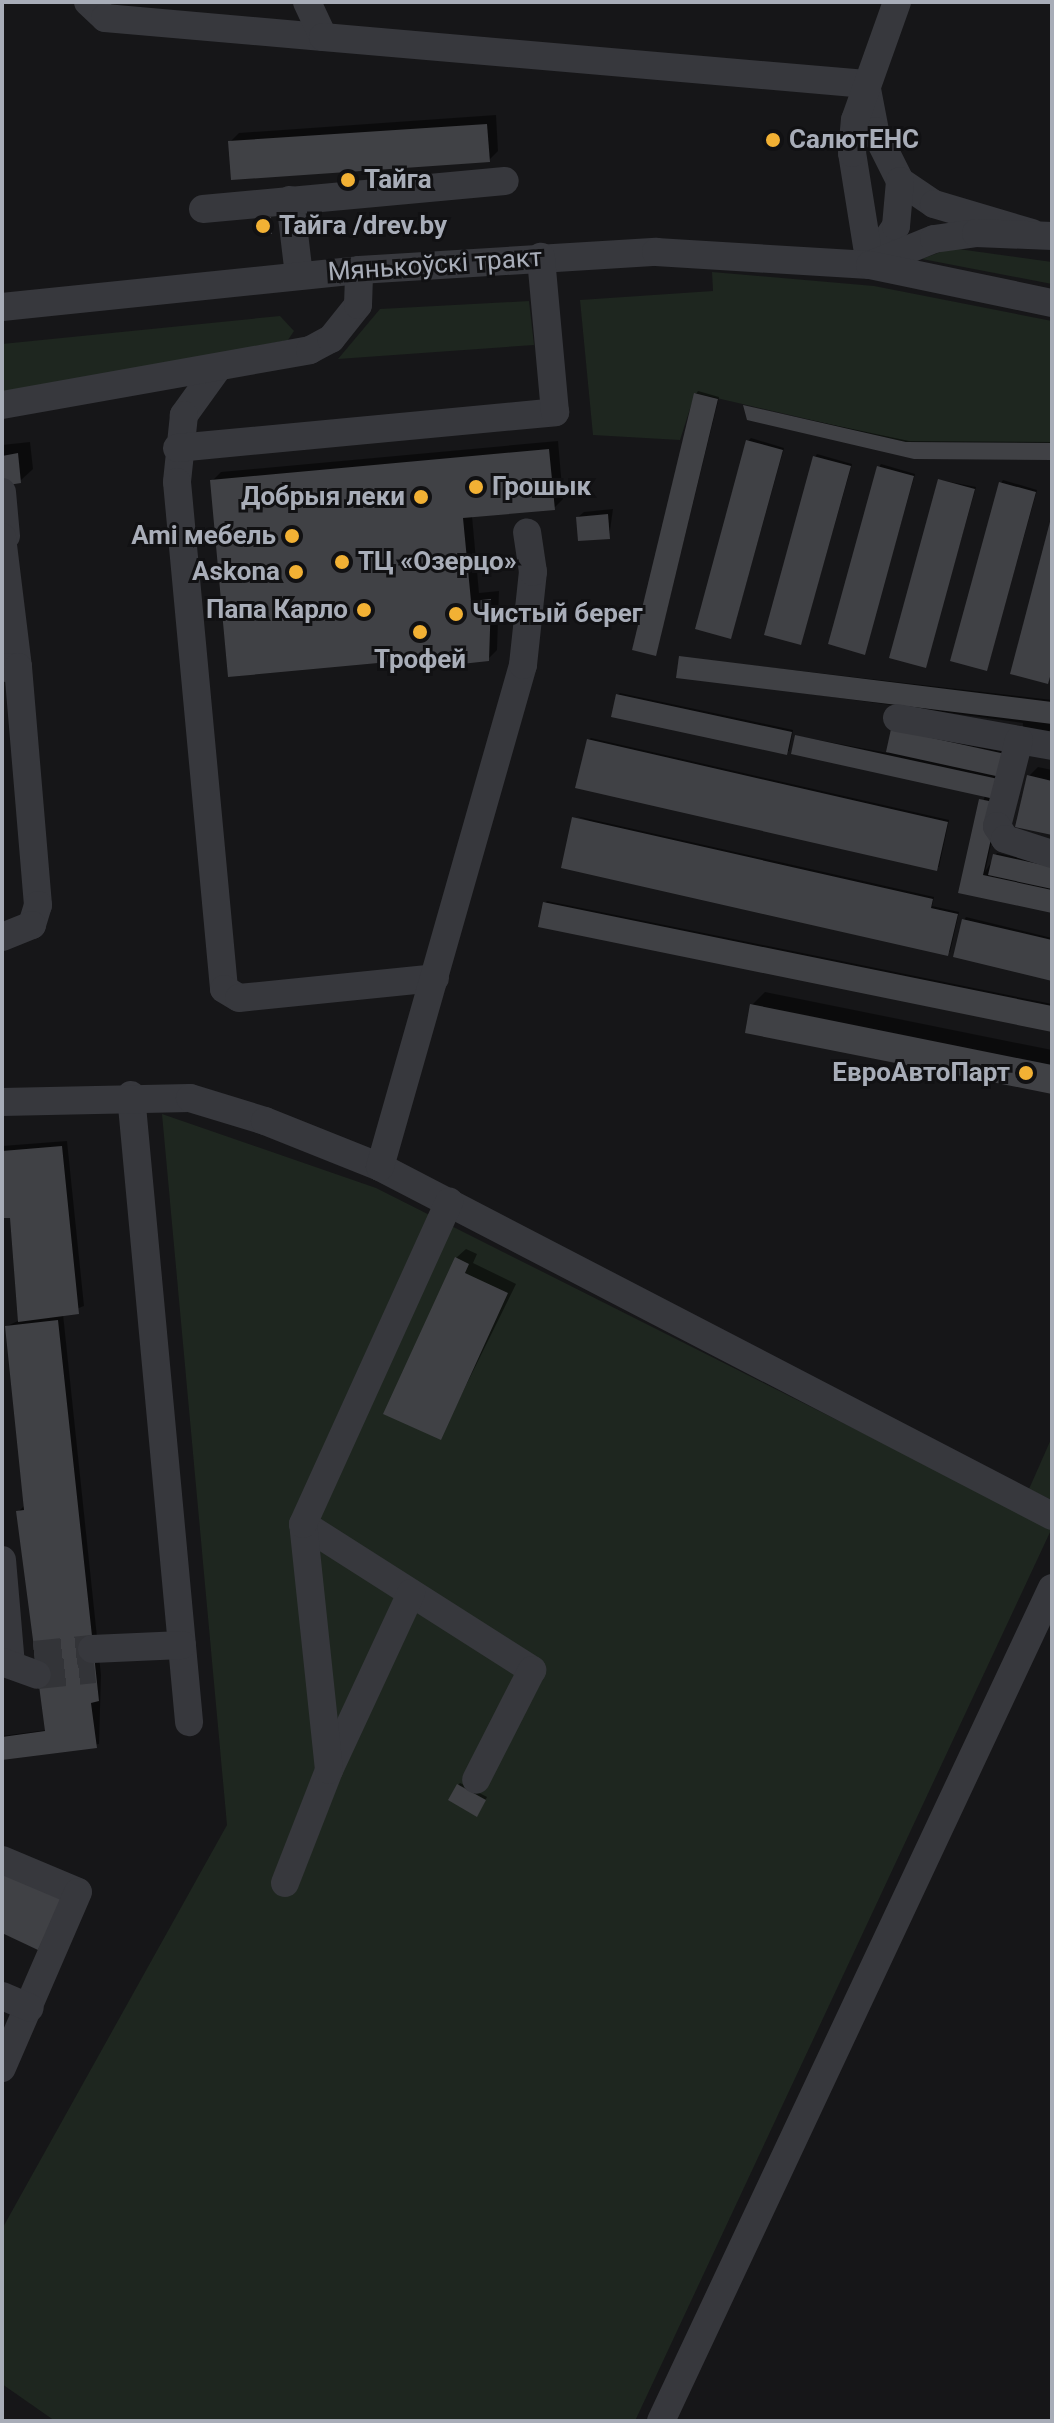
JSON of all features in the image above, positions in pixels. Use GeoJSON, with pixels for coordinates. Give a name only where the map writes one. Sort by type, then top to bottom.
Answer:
{"type":"FeatureCollection","features":[{"type":"Feature","properties":{"kind":"street"},"geometry":{"type":"LineString","coordinates":[[88,2],[105,18],[866,84]]}},
{"type":"Feature","properties":{"kind":"street"},"geometry":{"type":"LineString","coordinates":[[307,2],[323,37]]}},
{"type":"Feature","properties":{"kind":"street"},"geometry":{"type":"LineString","coordinates":[[870,265],[852,153],[866,84],[897,2]]}},
{"type":"Feature","properties":{"kind":"street"},"geometry":{"type":"LineString","coordinates":[[866,84],[875,131],[900,181],[934,204],[1042,235]]}},
{"type":"Feature","properties":{"kind":"street"},"geometry":{"type":"LineString","coordinates":[[203,209],[505,181]]}},
{"type":"Feature","properties":{"kind":"street"},"geometry":{"type":"LineString","coordinates":[[870,265],[896,226],[900,181]]}},
{"type":"Feature","properties":{"kind":"street"},"geometry":{"type":"LineString","coordinates":[[290,200],[299,275]]}},
{"type":"Feature","properties":{"kind":"street","name":"Мянькоўскі тракт"},"geometry":{"type":"LineString","coordinates":[[870,265],[934,239],[1042,235]]}},
{"type":"Feature","properties":{"kind":"street","name":"Мянькоўскі тракт"},"geometry":{"type":"LineString","coordinates":[[2,307],[359,270],[541,257],[728,252],[870,265],[1052,303]]}},
{"type":"Feature","properties":{"kind":"street"},"geometry":{"type":"LineString","coordinates":[[177,448],[555,412],[541,257]]}},
{"type":"Feature","properties":{"kind":"street"},"geometry":{"type":"LineString","coordinates":[[2,405],[310,350],[331,339],[358,305],[359,270]]}},
{"type":"Feature","properties":{"kind":"street"},"geometry":{"type":"LineString","coordinates":[[217,369],[184,415],[177,448],[224,989],[239,998],[435,978]]}},
{"type":"Feature","properties":{"kind":"street"},"geometry":{"type":"LineString","coordinates":[[2,492],[10,668],[38,905],[32,925],[2,937]]}},
{"type":"Feature","properties":{"kind":"street"},"geometry":{"type":"LineString","coordinates":[[380,1167],[523,665],[533,572],[527,532]]}},
{"type":"Feature","properties":{"kind":"street"},"geometry":{"type":"LineString","coordinates":[[897,718],[1052,746]]}},
{"type":"Feature","properties":{"kind":"street"},"geometry":{"type":"LineString","coordinates":[[1019,740],[997,826],[1005,839],[1052,854]]}},
{"type":"Feature","properties":{"kind":"street"},"geometry":{"type":"LineString","coordinates":[[131,1095],[189,1722]]}},
{"type":"Feature","properties":{"kind":"street"},"geometry":{"type":"LineString","coordinates":[[2,1102],[131,1095],[228,1106],[380,1167],[1052,1516]]}},
{"type":"Feature","properties":{"kind":"street"},"geometry":{"type":"LineString","coordinates":[[329,1770],[303,1524],[449,1202]]}},
{"type":"Feature","properties":{"kind":"street"},"geometry":{"type":"LineString","coordinates":[[303,1524],[532,1670],[476,1780]]}},
{"type":"Feature","properties":{"kind":"street"},"geometry":{"type":"LineString","coordinates":[[2,1560],[21,1664]]}},
{"type":"Feature","properties":{"kind":"street"},"geometry":{"type":"LineString","coordinates":[[661,2421],[1052,1588]]}},
{"type":"Feature","properties":{"kind":"street"},"geometry":{"type":"LineString","coordinates":[[285,1883],[329,1770],[411,1593]]}},
{"type":"Feature","properties":{"kind":"street"},"geometry":{"type":"LineString","coordinates":[[93,1659],[182,1645]]}},
{"type":"Feature","properties":{"kind":"street"},"geometry":{"type":"LineString","coordinates":[[2,1860],[78,1892],[30,2008],[4,2059]]}},
{"type":"Feature","properties":{"kind":"street"},"geometry":{"type":"LineString","coordinates":[[2,1996],[30,2008]]}},
{"type":"Feature","properties":{"kind":"shaded area"},"geometry":{"type":"Polygon","coordinates":[[[951,248],[1052,262],[1052,284],[922,259],[951,248]]]}},
{"type":"Feature","properties":{"kind":"shaded area"},"geometry":{"type":"Polygon","coordinates":[[[712,272],[874,286],[1052,321],[1052,443],[906,442],[695,393],[680,440],[593,435],[580,300],[713,291],[712,272]]]}},
{"type":"Feature","properties":{"kind":"shaded area"},"geometry":{"type":"Polygon","coordinates":[[[529,301],[534,345],[338,359],[380,309],[529,301]]]}},
{"type":"Feature","properties":{"kind":"shaded area"},"geometry":{"type":"Polygon","coordinates":[[[280,316],[294,331],[288,340],[2,396],[2,344],[280,316]]]}},
{"type":"Feature","properties":{"kind":"shaded area"},"geometry":{"type":"Polygon","coordinates":[[[162,1114],[376,1188],[1052,1528],[635,2421],[55,2421],[2,2384],[2,2229],[227,1825],[162,1114]]]}},
{"type":"Feature","properties":{"kind":"shaded area"},"geometry":{"type":"Polygon","coordinates":[[[1052,1437],[1052,1500],[1029,1489],[1052,1437]]]}},
{"type":"Feature","properties":{"kind":"building"},"geometry":{"type":"Polygon","coordinates":[[[487,124],[490,162],[231,180],[228,141],[487,124]]]}},
{"type":"Feature","properties":{"kind":"building"},"geometry":{"type":"Polygon","coordinates":[[[271,217],[272,234],[257,234],[256,218],[271,217]]]}},
{"type":"Feature","properties":{"kind":"building"},"geometry":{"type":"Polygon","coordinates":[[[694,393],[718,399],[656,656],[632,650],[694,393]]]}},
{"type":"Feature","properties":{"kind":"building"},"geometry":{"type":"Polygon","coordinates":[[[743,405],[906,442],[1052,443],[1052,460],[914,459],[747,420],[743,405]]]}},
{"type":"Feature","properties":{"kind":"building"},"geometry":{"type":"Polygon","coordinates":[[[746,440],[783,450],[731,639],[695,629],[746,440]]]}},
{"type":"Feature","properties":{"kind":"building","name":"ТЦ «Озерцо»"},"geometry":{"type":"Polygon","coordinates":[[[549,449],[555,510],[463,518],[471,601],[491,599],[489,661],[452,665],[452,657],[432,658],[228,677],[210,480],[549,449]]]}},
{"type":"Feature","properties":{"kind":"building"},"geometry":{"type":"Polygon","coordinates":[[[18,453],[21,483],[2,486],[2,456],[18,453]]]}},
{"type":"Feature","properties":{"kind":"building"},"geometry":{"type":"Polygon","coordinates":[[[813,456],[851,466],[801,645],[764,635],[813,456]]]}},
{"type":"Feature","properties":{"kind":"building"},"geometry":{"type":"Polygon","coordinates":[[[877,466],[914,476],[865,655],[828,644],[877,466]]]}},
{"type":"Feature","properties":{"kind":"building"},"geometry":{"type":"Polygon","coordinates":[[[938,479],[975,489],[926,668],[889,658],[938,479]]]}},
{"type":"Feature","properties":{"kind":"building"},"geometry":{"type":"Polygon","coordinates":[[[999,482],[1036,492],[987,671],[950,661],[999,482]]]}},
{"type":"Feature","properties":{"kind":"building"},"geometry":{"type":"Polygon","coordinates":[[[608,514],[610,539],[578,541],[576,517],[608,514]]]}},
{"type":"Feature","properties":{"kind":"building"},"geometry":{"type":"Polygon","coordinates":[[[1051,518],[1052,670],[1048,684],[1010,674],[1051,518]]]}},
{"type":"Feature","properties":{"kind":"building"},"geometry":{"type":"Polygon","coordinates":[[[679,656],[1052,702],[1052,724],[676,678],[679,656]]]}},
{"type":"Feature","properties":{"kind":"building"},"geometry":{"type":"Polygon","coordinates":[[[616,694],[792,732],[787,755],[611,717],[616,694]]]}},
{"type":"Feature","properties":{"kind":"building"},"geometry":{"type":"Polygon","coordinates":[[[891,729],[1010,755],[1005,778],[886,752],[891,729]]]}},
{"type":"Feature","properties":{"kind":"building"},"geometry":{"type":"Polygon","coordinates":[[[795,735],[1003,780],[999,800],[791,754],[795,735]]]}},
{"type":"Feature","properties":{"kind":"building"},"geometry":{"type":"Polygon","coordinates":[[[587,739],[948,822],[937,871],[575,788],[587,739]]]}},
{"type":"Feature","properties":{"kind":"building"},"geometry":{"type":"Polygon","coordinates":[[[1027,775],[1052,781],[1052,835],[1015,827],[1027,775]]]}},
{"type":"Feature","properties":{"kind":"building"},"geometry":{"type":"Polygon","coordinates":[[[979,799],[999,803],[983,875],[1052,890],[1052,913],[958,893],[979,799]]]}},
{"type":"Feature","properties":{"kind":"building"},"geometry":{"type":"Polygon","coordinates":[[[572,817],[933,899],[931,908],[958,914],[948,956],[561,868],[572,817]]]}},
{"type":"Feature","properties":{"kind":"building"},"geometry":{"type":"Polygon","coordinates":[[[993,854],[1052,867],[1052,889],[988,875],[993,854]]]}},
{"type":"Feature","properties":{"kind":"building"},"geometry":{"type":"Polygon","coordinates":[[[543,902],[1052,1006],[1052,1032],[538,927],[543,902]]]}},
{"type":"Feature","properties":{"kind":"building"},"geometry":{"type":"Polygon","coordinates":[[[962,919],[1052,940],[1052,981],[953,957],[962,919]]]}},
{"type":"Feature","properties":{"kind":"building"},"geometry":{"type":"Polygon","coordinates":[[[750,1004],[1052,1065],[1052,1094],[745,1033],[750,1004]]]}},
{"type":"Feature","properties":{"kind":"building"},"geometry":{"type":"Polygon","coordinates":[[[62,1146],[79,1314],[18,1322],[10,1218],[2,1218],[2,1151],[62,1146]]]}},
{"type":"Feature","properties":{"kind":"building"},"geometry":{"type":"Polygon","coordinates":[[[455,1257],[469,1264],[465,1273],[508,1293],[441,1440],[383,1414],[455,1257]]]}},
{"type":"Feature","properties":{"kind":"building"},"geometry":{"type":"Polygon","coordinates":[[[58,1320],[99,1701],[91,1703],[97,1748],[2,1760],[2,1737],[45,1731],[16,1511],[24,1510],[5,1326],[58,1320]]]}},
{"type":"Feature","properties":{"kind":"building"},"geometry":{"type":"Polygon","coordinates":[[[457,1784],[486,1800],[477,1817],[448,1800],[457,1784]]]}},
{"type":"Feature","properties":{"kind":"building"},"geometry":{"type":"Polygon","coordinates":[[[2,1871],[62,1899],[38,1950],[2,1933],[2,1871]]]}},
{"type":"Feature","properties":{"kind":"tunnel"},"geometry":{"type":"LineString","coordinates":[[34,1655],[92,1649]]}},
{"type":"Feature","properties":{"kind":"tunnel"},"geometry":{"type":"LineString","coordinates":[[37,1675],[95,1669]]}},
{"type":"Feature","properties":{"kind":"place","name":"СалютЕНС"},"geometry":{"type":"Point","coordinates":[773,140]}},
{"type":"Feature","properties":{"kind":"place","name":"Тайга"},"geometry":{"type":"Point","coordinates":[348,180]}},
{"type":"Feature","properties":{"kind":"place","name":"Тайга /drev.by"},"geometry":{"type":"Point","coordinates":[263,226]}},
{"type":"Feature","properties":{"kind":"place","name":"Грошык"},"geometry":{"type":"Point","coordinates":[476,487]}},
{"type":"Feature","properties":{"kind":"place","name":"Добрыя леки"},"geometry":{"type":"Point","coordinates":[421,497]}},
{"type":"Feature","properties":{"kind":"place","name":"Ami мебель"},"geometry":{"type":"Point","coordinates":[292,536]}},
{"type":"Feature","properties":{"kind":"place","name":"ТЦ «Озерцо»"},"geometry":{"type":"Point","coordinates":[342,562]}},
{"type":"Feature","properties":{"kind":"place","name":"Askona"},"geometry":{"type":"Point","coordinates":[296,572]}},
{"type":"Feature","properties":{"kind":"place","name":"Папа Карло"},"geometry":{"type":"Point","coordinates":[364,610]}},
{"type":"Feature","properties":{"kind":"place","name":"Чистый берег"},"geometry":{"type":"Point","coordinates":[456,614]}},
{"type":"Feature","properties":{"kind":"place","name":"Трофей"},"geometry":{"type":"Point","coordinates":[420,632]}},
{"type":"Feature","properties":{"kind":"place","name":"ЕвроАвтоПарт"},"geometry":{"type":"Point","coordinates":[1026,1073]}}]}
